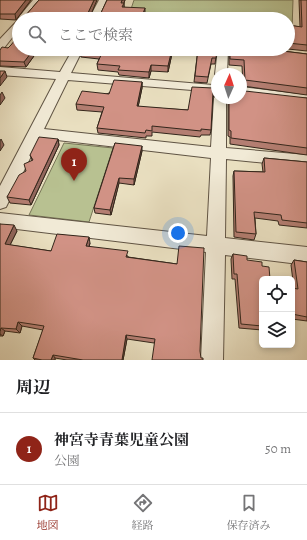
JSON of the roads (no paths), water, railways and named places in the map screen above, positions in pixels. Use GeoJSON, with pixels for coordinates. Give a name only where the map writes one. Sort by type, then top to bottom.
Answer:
{"type":"FeatureCollection","features":[{"type":"Feature","properties":{"kind":"street"},"geometry":{"type":"LineString","coordinates":[[28,12],[38,0]]}},
{"type":"Feature","properties":{"kind":"street"},"geometry":{"type":"LineString","coordinates":[[97,12],[103,0],[100,0]]}},
{"type":"Feature","properties":{"kind":"street"},"geometry":{"type":"LineString","coordinates":[[0,46],[12,31]]}},
{"type":"Feature","properties":{"kind":"street"},"geometry":{"type":"LineString","coordinates":[[0,202],[74,56]]}},
{"type":"Feature","properties":{"kind":"street"},"geometry":{"type":"LineString","coordinates":[[221,68],[222,56]]}},
{"type":"Feature","properties":{"kind":"street"},"geometry":{"type":"LineString","coordinates":[[0,71],[211,89]]}},
{"type":"Feature","properties":{"kind":"street"},"geometry":{"type":"LineString","coordinates":[[247,92],[307,99]]}},
{"type":"Feature","properties":{"kind":"street"},"geometry":{"type":"LineString","coordinates":[[212,360],[220,104]]}},
{"type":"Feature","properties":{"kind":"street"},"geometry":{"type":"LineString","coordinates":[[35,133],[307,161]]}},
{"type":"Feature","properties":{"kind":"street"},"geometry":{"type":"LineString","coordinates":[[0,220],[215,244],[307,256]]}},
{"type":"Feature","properties":{"kind":"place","name":"神宮寺青葉児童公園"},"geometry":{"type":"Point","coordinates":[74,181]}}]}
